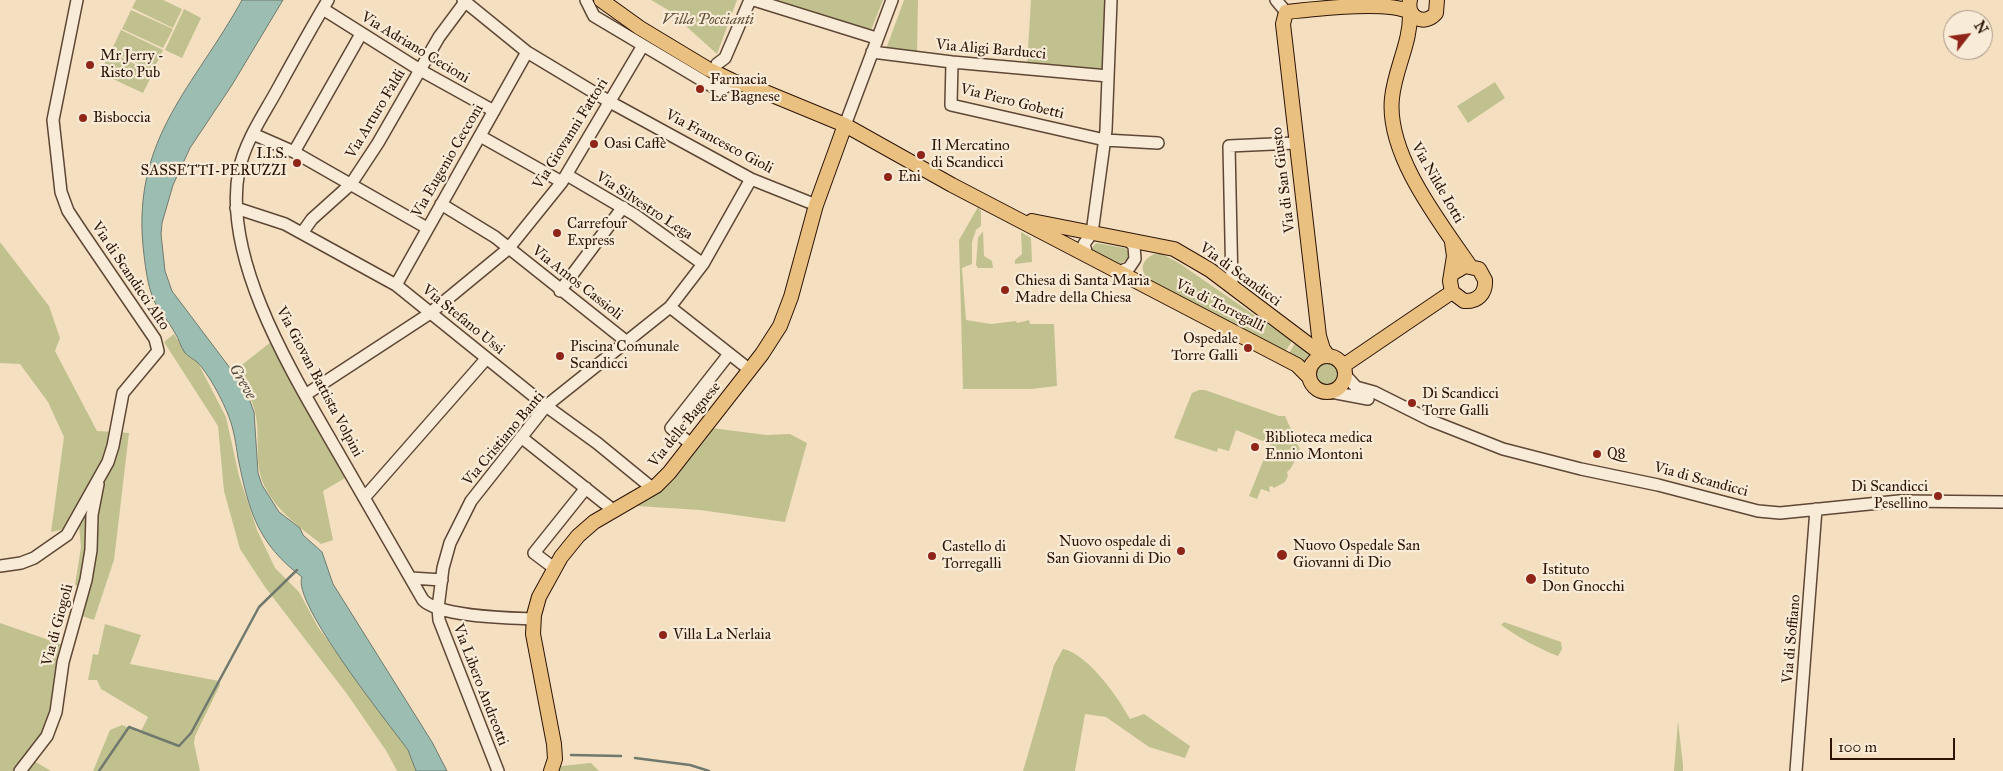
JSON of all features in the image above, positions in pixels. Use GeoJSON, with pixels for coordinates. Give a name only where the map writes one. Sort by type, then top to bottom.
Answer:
{"type":"FeatureCollection","features":[{"type":"Feature","properties":{"kind":"main road"},"geometry":{"type":"LineString","coordinates":[[601,0],[640,28],[688,58],[733,81],[765,92]]}},
{"type":"Feature","properties":{"kind":"main road"},"geometry":{"type":"LineString","coordinates":[[614,0],[688,58],[717,64],[765,92]]}},
{"type":"Feature","properties":{"kind":"main road"},"geometry":{"type":"LineString","coordinates":[[1382,4],[1399,0]]}},
{"type":"Feature","properties":{"kind":"main road","name":"Via Nilde Iotti"},"geometry":{"type":"LineString","coordinates":[[1404,54],[1418,31],[1437,11],[1437,0]]}},
{"type":"Feature","properties":{"kind":"main road"},"geometry":{"type":"LineString","coordinates":[[1286,12],[1354,3],[1382,4],[1402,7],[1410,6],[1419,20],[1430,18]]}},
{"type":"Feature","properties":{"kind":"main road","name":"Via Nilde Iotti"},"geometry":{"type":"LineString","coordinates":[[1410,6],[1404,54],[1392,96],[1394,133],[1403,160],[1451,240],[1470,266],[1479,269],[1483,274],[1486,286],[1482,294],[1475,300],[1464,301],[1452,292],[1450,281],[1453,273],[1454,256],[1451,240]]}},
{"type":"Feature","properties":{"kind":"main road","name":"Via di San Giusto"},"geometry":{"type":"LineString","coordinates":[[1286,12],[1284,24],[1295,143],[1319,336],[1326,356]]}},
{"type":"Feature","properties":{"kind":"main road","name":"Via di Torregalli"},"geometry":{"type":"LineString","coordinates":[[765,92],[845,125],[1016,218],[1296,364],[1309,377]]}},
{"type":"Feature","properties":{"kind":"main road","name":"Via delle Bagnese"},"geometry":{"type":"LineString","coordinates":[[552,771],[555,759],[554,744],[533,634],[539,598],[554,568],[578,536],[613,510],[652,488],[669,473],[773,339],[786,310],[816,205],[845,125]]}},
{"type":"Feature","properties":{"kind":"main road","name":"Via di Torregalli"},"geometry":{"type":"LineString","coordinates":[[1016,218],[1092,233]]}},
{"type":"Feature","properties":{"kind":"main road","name":"Via di Scandicci"},"geometry":{"type":"LineString","coordinates":[[1092,233],[1174,249],[1210,270],[1326,356],[1338,360],[1343,368]]}},
{"type":"Feature","properties":{"kind":"main road"},"geometry":{"type":"LineString","coordinates":[[1453,273],[1462,266],[1470,266]]}},
{"type":"Feature","properties":{"kind":"main road"},"geometry":{"type":"LineString","coordinates":[[1331,392],[1342,383],[1343,368],[1452,292]]}},
{"type":"Feature","properties":{"kind":"main road"},"geometry":{"type":"LineString","coordinates":[[1309,377],[1312,364],[1326,356]]}},
{"type":"Feature","properties":{"kind":"main road","name":"Via di Scandicci"},"geometry":{"type":"LineString","coordinates":[[1309,377],[1316,389],[1331,392]]}},
{"type":"Feature","properties":{"kind":"street","name":"Via di Scandicci Alto"},"geometry":{"type":"LineString","coordinates":[[0,566],[21,564],[34,558],[67,535],[99,478],[113,446],[123,393],[156,356],[158,347],[72,217],[61,192],[55,156],[53,120],[77,0]]}},
{"type":"Feature","properties":{"kind":"street"},"geometry":{"type":"LineString","coordinates":[[586,0],[594,16],[642,47],[688,58]]}},
{"type":"Feature","properties":{"kind":"street"},"geometry":{"type":"LineString","coordinates":[[717,64],[726,58],[750,0]]}},
{"type":"Feature","properties":{"kind":"street"},"geometry":{"type":"LineString","coordinates":[[754,0],[876,38]]}},
{"type":"Feature","properties":{"kind":"street"},"geometry":{"type":"LineString","coordinates":[[845,125],[876,38],[892,0]]}},
{"type":"Feature","properties":{"kind":"street"},"geometry":{"type":"LineString","coordinates":[[1087,255],[1084,244],[1092,233],[1105,140],[1111,0]]}},
{"type":"Feature","properties":{"kind":"street"},"geometry":{"type":"LineString","coordinates":[[1276,0],[1286,12]]}},
{"type":"Feature","properties":{"kind":"street","name":"Via Francesco Gioli"},"geometry":{"type":"LineString","coordinates":[[464,1],[527,52],[610,102],[751,179],[816,205]]}},
{"type":"Feature","properties":{"kind":"street","name":"Via Arturo Faldi"},"geometry":{"type":"LineString","coordinates":[[302,233],[312,219],[350,184],[378,143],[439,37],[464,1]]}},
{"type":"Feature","properties":{"kind":"street","name":"Via Adriano Cecioni"},"geometry":{"type":"LineString","coordinates":[[325,4],[361,34],[420,70],[494,111]]}},
{"type":"Feature","properties":{"kind":"street","name":"Via Giovan Battista Volpini"},"geometry":{"type":"LineString","coordinates":[[325,4],[253,134],[241,162],[236,208],[244,253],[268,321],[305,395],[423,600],[430,606],[438,608]]}},
{"type":"Feature","properties":{"kind":"street"},"geometry":{"type":"LineString","coordinates":[[294,152],[361,34]]}},
{"type":"Feature","properties":{"kind":"street","name":"Via Giovanni Fattori"},"geometry":{"type":"LineString","coordinates":[[305,395],[429,314],[508,249],[565,178],[642,47]]}},
{"type":"Feature","properties":{"kind":"street","name":"Via Eugenio Cecconi"},"geometry":{"type":"LineString","coordinates":[[396,285],[527,52]]}},
{"type":"Feature","properties":{"kind":"street","name":"Via Aligi Barducci"},"geometry":{"type":"LineString","coordinates":[[872,52],[952,62],[1108,76]]}},
{"type":"Feature","properties":{"kind":"street","name":"Via Piero Gobetti"},"geometry":{"type":"LineString","coordinates":[[952,62],[951,105],[1105,140]]}},
{"type":"Feature","properties":{"kind":"street"},"geometry":{"type":"LineString","coordinates":[[253,134],[294,152],[428,228]]}},
{"type":"Feature","properties":{"kind":"street","name":"Via Silvestro Lega"},"geometry":{"type":"LineString","coordinates":[[480,136],[623,207],[703,264]]}},
{"type":"Feature","properties":{"kind":"street"},"geometry":{"type":"LineString","coordinates":[[1105,140],[1158,143]]}},
{"type":"Feature","properties":{"kind":"street"},"geometry":{"type":"LineString","coordinates":[[1232,286],[1229,146],[1295,143]]}},
{"type":"Feature","properties":{"kind":"street","name":"Via Cristiano Banti"},"geometry":{"type":"LineString","coordinates":[[438,608],[450,543],[466,510],[546,406],[670,307],[703,264],[751,179]]}},
{"type":"Feature","properties":{"kind":"street","name":"Via Amos Cassioli"},"geometry":{"type":"LineString","coordinates":[[441,204],[477,224],[627,342]]}},
{"type":"Feature","properties":{"kind":"street"},"geometry":{"type":"LineString","coordinates":[[560,291],[623,207]]}},
{"type":"Feature","properties":{"kind":"street","name":"Via Stefano Ussi"},"geometry":{"type":"LineString","coordinates":[[236,208],[266,216],[302,233],[396,285],[429,314],[546,406],[597,443],[652,488]]}},
{"type":"Feature","properties":{"kind":"street"},"geometry":{"type":"LineString","coordinates":[[1118,272],[1129,268],[1135,259],[1134,246],[1128,241]]}},
{"type":"Feature","properties":{"kind":"street"},"geometry":{"type":"LineString","coordinates":[[670,307],[750,370]]}},
{"type":"Feature","properties":{"kind":"street"},"geometry":{"type":"LineString","coordinates":[[691,444],[672,428],[729,354]]}},
{"type":"Feature","properties":{"kind":"street"},"geometry":{"type":"LineString","coordinates":[[364,498],[486,359]]}},
{"type":"Feature","properties":{"kind":"street","name":"Via di Scandicci"},"geometry":{"type":"LineString","coordinates":[[1343,368],[1347,377],[1356,387],[1374,392],[1402,408]]}},
{"type":"Feature","properties":{"kind":"street","name":"Via di Scandicci"},"geometry":{"type":"LineString","coordinates":[[1331,392],[1344,392],[1402,408],[1503,449],[1581,469],[1658,485],[1758,512],[1780,513],[1899,501],[2003,502]]}},
{"type":"Feature","properties":{"kind":"street"},"geometry":{"type":"LineString","coordinates":[[521,437],[613,510]]}},
{"type":"Feature","properties":{"kind":"street","name":"Via di Giogoli"},"geometry":{"type":"LineString","coordinates":[[20,771],[47,736],[56,712],[63,662],[86,580],[91,550],[92,515],[99,478]]}},
{"type":"Feature","properties":{"kind":"street"},"geometry":{"type":"LineString","coordinates":[[554,568],[534,553],[586,488]]}},
{"type":"Feature","properties":{"kind":"street","name":"Via di Soffiano"},"geometry":{"type":"LineString","coordinates":[[1796,771],[1816,509]]}},
{"type":"Feature","properties":{"kind":"street"},"geometry":{"type":"LineString","coordinates":[[411,578],[442,580]]}},
{"type":"Feature","properties":{"kind":"street"},"geometry":{"type":"LineString","coordinates":[[438,608],[477,615],[534,619]]}},
{"type":"Feature","properties":{"kind":"street","name":"Via Libero Andreotti"},"geometry":{"type":"LineString","coordinates":[[438,608],[441,627],[498,771]]}},
{"type":"Feature","properties":{"kind":"green space"},"geometry":{"type":"Polygon","coordinates":[[[136,0],[163,0],[182,9],[173,28],[132,8],[136,0]]]}},
{"type":"Feature","properties":{"kind":"green space","name":"Villa Poccianti"},"geometry":{"type":"Polygon","coordinates":[[[651,0],[737,0],[717,54],[668,10],[651,0]]]}},
{"type":"Feature","properties":{"kind":"green space","name":"Villa Poccianti"},"geometry":{"type":"Polygon","coordinates":[[[772,0],[883,0],[870,33],[772,0]]]}},
{"type":"Feature","properties":{"kind":"green space"},"geometry":{"type":"Polygon","coordinates":[[[904,0],[918,0],[917,53],[886,49],[904,0]]]}},
{"type":"Feature","properties":{"kind":"green space"},"geometry":{"type":"Polygon","coordinates":[[[1031,0],[1107,0],[1105,72],[1027,65],[1031,0]]]}},
{"type":"Feature","properties":{"kind":"green space"},"geometry":{"type":"Polygon","coordinates":[[[184,9],[201,18],[182,58],[165,50],[184,9]]]}},
{"type":"Feature","properties":{"kind":"green space"},"geometry":{"type":"Polygon","coordinates":[[[131,10],[173,29],[163,48],[122,29],[131,10]]]}},
{"type":"Feature","properties":{"kind":"green space"},"geometry":{"type":"Polygon","coordinates":[[[121,30],[163,50],[153,71],[111,51],[121,30]]]}},
{"type":"Feature","properties":{"kind":"green space"},"geometry":{"type":"Polygon","coordinates":[[[110,52],[153,73],[143,93],[100,73],[110,52]]]}},
{"type":"Feature","properties":{"kind":"green space"},"geometry":{"type":"Polygon","coordinates":[[[1495,82],[1505,98],[1468,123],[1457,106],[1495,82]]]}},
{"type":"Feature","properties":{"kind":"green space"},"geometry":{"type":"Polygon","coordinates":[[[978,207],[981,211],[981,226],[976,230],[972,242],[972,264],[962,268],[966,320],[991,324],[1016,321],[1017,323],[1029,320],[1030,324],[1054,324],[1057,386],[1031,389],[963,389],[959,240],[978,207]]]}},
{"type":"Feature","properties":{"kind":"green space"},"geometry":{"type":"Polygon","coordinates":[[[983,231],[984,256],[992,261],[993,268],[978,268],[976,265],[978,238],[983,231]]]}},
{"type":"Feature","properties":{"kind":"green space"},"geometry":{"type":"Polygon","coordinates":[[[1021,232],[1031,238],[1032,262],[1015,264],[1015,260],[1022,254],[1021,232]]]}},
{"type":"Feature","properties":{"kind":"green space"},"geometry":{"type":"Polygon","coordinates":[[[0,242],[49,306],[60,338],[55,351],[97,431],[129,433],[114,560],[94,620],[82,616],[85,589],[75,585],[81,547],[79,526],[51,532],[64,437],[48,402],[20,364],[0,363],[0,242]]]}},
{"type":"Feature","properties":{"kind":"green space"},"geometry":{"type":"Polygon","coordinates":[[[1096,243],[1125,248],[1129,252],[1129,258],[1120,264],[1093,251],[1092,248],[1096,243]]]}},
{"type":"Feature","properties":{"kind":"green space"},"geometry":{"type":"Polygon","coordinates":[[[1154,254],[1162,254],[1179,263],[1292,341],[1285,352],[1148,279],[1143,272],[1143,265],[1154,254]]]}},
{"type":"Feature","properties":{"kind":"green space"},"geometry":{"type":"Polygon","coordinates":[[[174,334],[186,354],[198,363],[226,417],[239,476],[257,530],[275,568],[299,592],[318,627],[408,750],[416,771],[397,771],[387,752],[347,694],[265,587],[240,549],[224,491],[218,426],[164,342],[174,334]]]}},
{"type":"Feature","properties":{"kind":"green space"},"geometry":{"type":"Polygon","coordinates":[[[271,342],[345,478],[323,491],[333,540],[321,544],[282,512],[265,487],[259,469],[257,421],[254,406],[234,371],[271,342]]]}},
{"type":"Feature","properties":{"kind":"green space"},"geometry":{"type":"Polygon","coordinates":[[[1295,343],[1310,353],[1303,362],[1288,355],[1295,343]]]}},
{"type":"Feature","properties":{"kind":"green space"},"geometry":{"type":"Polygon","coordinates":[[[1327,362],[1335,366],[1339,374],[1335,382],[1327,386],[1319,382],[1315,374],[1319,366],[1327,362]]]}},
{"type":"Feature","properties":{"kind":"green space"},"geometry":{"type":"Polygon","coordinates":[[[1205,390],[1279,416],[1285,416],[1301,452],[1287,472],[1288,476],[1285,482],[1274,488],[1272,486],[1269,487],[1270,492],[1261,489],[1257,499],[1249,496],[1270,444],[1236,430],[1229,451],[1218,448],[1217,452],[1174,438],[1192,393],[1205,390]]]}},
{"type":"Feature","properties":{"kind":"green space"},"geometry":{"type":"Polygon","coordinates":[[[712,428],[766,435],[790,434],[807,443],[785,522],[700,510],[637,506],[661,491],[674,480],[712,428]]]}},
{"type":"Feature","properties":{"kind":"green space"},"geometry":{"type":"Polygon","coordinates":[[[1504,622],[1561,642],[1562,649],[1558,656],[1543,650],[1501,625],[1504,622]]]}},
{"type":"Feature","properties":{"kind":"green space"},"geometry":{"type":"Polygon","coordinates":[[[0,623],[66,646],[56,712],[29,758],[51,771],[0,771],[0,623]]]}},
{"type":"Feature","properties":{"kind":"green space"},"geometry":{"type":"Polygon","coordinates":[[[105,624],[141,635],[130,664],[219,681],[220,685],[195,736],[194,743],[200,771],[93,771],[110,730],[122,725],[140,733],[148,717],[101,689],[97,680],[88,680],[93,654],[98,655],[105,624]]]}},
{"type":"Feature","properties":{"kind":"green space"},"geometry":{"type":"Polygon","coordinates":[[[1063,649],[1073,653],[1092,668],[1118,699],[1130,719],[1144,714],[1190,746],[1185,758],[1149,747],[1106,717],[1085,714],[1075,771],[1023,771],[1054,665],[1063,649]]]}},
{"type":"Feature","properties":{"kind":"green space"},"geometry":{"type":"Polygon","coordinates":[[[1678,721],[1683,765],[1683,771],[1674,771],[1678,721]]]}},
{"type":"Feature","properties":{"kind":"green space"},"geometry":{"type":"Polygon","coordinates":[[[591,763],[599,771],[558,771],[561,766],[591,763]]]}},
{"type":"Feature","properties":{"kind":"water"},"geometry":{"type":"Polygon","coordinates":[[[242,0],[283,0],[232,85],[190,148],[173,185],[162,223],[161,234],[165,271],[172,291],[239,380],[250,401],[254,412],[258,473],[262,485],[279,512],[300,528],[303,535],[322,552],[333,584],[432,742],[447,771],[416,771],[408,750],[344,663],[311,611],[303,591],[302,577],[275,552],[257,525],[246,494],[236,442],[223,403],[202,367],[183,350],[173,329],[154,301],[150,288],[143,246],[142,208],[148,174],[157,143],[187,87],[242,0]]]}},
{"type":"Feature","properties":{"kind":"waterway"},"geometry":{"type":"LineString","coordinates":[[99,771],[129,727],[179,746],[191,733],[259,607],[297,570]]}},
{"type":"Feature","properties":{"kind":"waterway"},"geometry":{"type":"LineString","coordinates":[[571,755],[621,756]]}},
{"type":"Feature","properties":{"kind":"waterway"},"geometry":{"type":"LineString","coordinates":[[635,758],[690,765],[709,771]]}},
{"type":"Feature","properties":{"kind":"place","name":"Mr Jerry - Risto Pub"},"geometry":{"type":"Point","coordinates":[90,65]}},
{"type":"Feature","properties":{"kind":"place","name":"Farmacia Le Bagnese"},"geometry":{"type":"Point","coordinates":[700,89]}},
{"type":"Feature","properties":{"kind":"place","name":"Bisboccia"},"geometry":{"type":"Point","coordinates":[83,118]}},
{"type":"Feature","properties":{"kind":"place","name":"Oasi Caffè"},"geometry":{"type":"Point","coordinates":[594,144]}},
{"type":"Feature","properties":{"kind":"place","name":"Il Mercatino di Scandicci"},"geometry":{"type":"Point","coordinates":[921,155]}},
{"type":"Feature","properties":{"kind":"place","name":"I.I.S. SASSETTI-PERUZZI"},"geometry":{"type":"Point","coordinates":[297,163]}},
{"type":"Feature","properties":{"kind":"place","name":"Eni"},"geometry":{"type":"Point","coordinates":[888,177]}},
{"type":"Feature","properties":{"kind":"place","name":"Carrefour Express"},"geometry":{"type":"Point","coordinates":[557,233]}},
{"type":"Feature","properties":{"kind":"place","name":"Chiesa di Santa Maria Madre della Chiesa"},"geometry":{"type":"Point","coordinates":[1005,290]}},
{"type":"Feature","properties":{"kind":"place","name":"Ospedale Torre Galli"},"geometry":{"type":"Point","coordinates":[1248,348]}},
{"type":"Feature","properties":{"kind":"place","name":"Piscina Comunale Scandicci"},"geometry":{"type":"Point","coordinates":[560,356]}},
{"type":"Feature","properties":{"kind":"place","name":"Di Scandicci Torre Galli"},"geometry":{"type":"Point","coordinates":[1412,403]}},
{"type":"Feature","properties":{"kind":"place","name":"Biblioteca medica Ennio Montoni"},"geometry":{"type":"Point","coordinates":[1255,447]}},
{"type":"Feature","properties":{"kind":"place","name":"Q8"},"geometry":{"type":"Point","coordinates":[1597,454]}},
{"type":"Feature","properties":{"kind":"place","name":"Di Scandicci Pesellino"},"geometry":{"type":"Point","coordinates":[1938,496]}},
{"type":"Feature","properties":{"kind":"place","name":"Nuovo ospedale di San Giovanni di Dio"},"geometry":{"type":"Point","coordinates":[1181,551]}},
{"type":"Feature","properties":{"kind":"place","name":"Nuovo Ospedale San Giovanni di Dio"},"geometry":{"type":"Point","coordinates":[1282,555]}},
{"type":"Feature","properties":{"kind":"place","name":"Castello di Torregalli"},"geometry":{"type":"Point","coordinates":[932,556]}},
{"type":"Feature","properties":{"kind":"place","name":"Istituto Don Gnocchi"},"geometry":{"type":"Point","coordinates":[1531,579]}},
{"type":"Feature","properties":{"kind":"place","name":"Villa La Nerlaia"},"geometry":{"type":"Point","coordinates":[663,635]}},
{"type":"Feature","properties":{"kind":"water label","name":"Greve"},"geometry":{"type":"Point","coordinates":[242,382]}}]}
